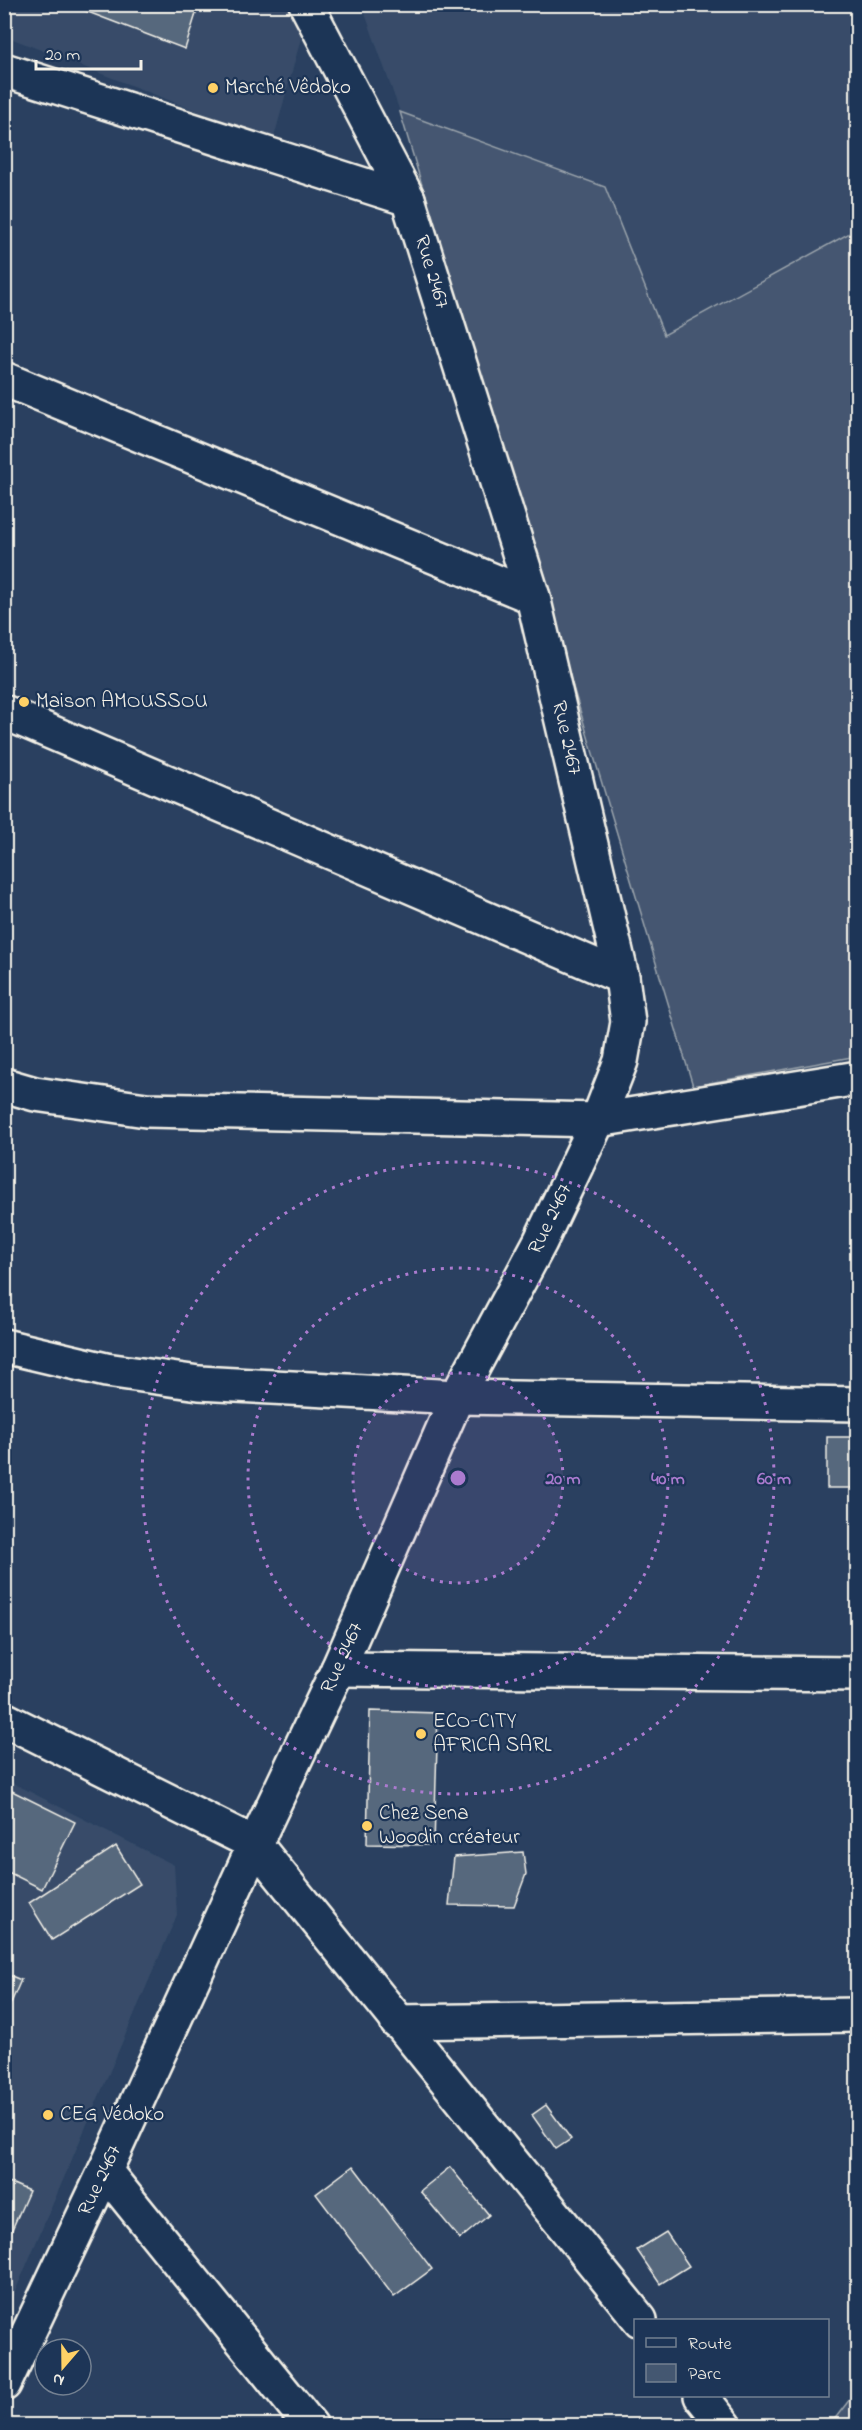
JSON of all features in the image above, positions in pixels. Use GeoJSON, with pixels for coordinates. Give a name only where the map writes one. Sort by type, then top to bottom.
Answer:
{"type":"FeatureCollection","features":[{"type":"Feature","properties":{"kind":"street","name":"Rue 2467"},"geometry":{"type":"LineString","coordinates":[[4,2384],[338,1669],[457,1396],[540,1242],[598,1120],[621,1061],[628,1022],[622,977],[533,597],[408,199],[306,4]]}},
{"type":"Feature","properties":{"kind":"street"},"geometry":{"type":"LineString","coordinates":[[4,70],[408,199]]}},
{"type":"Feature","properties":{"kind":"street"},"geometry":{"type":"LineString","coordinates":[[4,379],[533,597]]}},
{"type":"Feature","properties":{"kind":"street"},"geometry":{"type":"LineString","coordinates":[[4,712],[622,977]]}},
{"type":"Feature","properties":{"kind":"street"},"geometry":{"type":"LineString","coordinates":[[4,1085],[35,1094],[146,1110],[598,1120],[858,1078]]}},
{"type":"Feature","properties":{"kind":"street"},"geometry":{"type":"LineString","coordinates":[[4,1346],[106,1370],[199,1383],[457,1396],[858,1404]]}},
{"type":"Feature","properties":{"kind":"street"},"geometry":{"type":"LineString","coordinates":[[338,1669],[858,1674]]}},
{"type":"Feature","properties":{"kind":"street"},"geometry":{"type":"LineString","coordinates":[[4,1719],[255,1844],[639,2319]]}},
{"type":"Feature","properties":{"kind":"street"},"geometry":{"type":"LineString","coordinates":[[397,2022],[858,2015]]}},
{"type":"Feature","properties":{"kind":"street"},"geometry":{"type":"LineString","coordinates":[[105,2171],[298,2419]]}},
{"type":"Feature","properties":{"kind":"street"},"geometry":{"type":"LineString","coordinates":[[702,2397],[725,2426]]}},
{"type":"Feature","properties":{"kind":"shaded area","name":"Marché Vêdoko"},"geometry":{"type":"Polygon","coordinates":[[[4,5],[291,5],[303,31],[273,141],[5,36],[4,5]]]}},
{"type":"Feature","properties":{"kind":"shaded area"},"geometry":{"type":"Polygon","coordinates":[[[362,5],[857,5],[857,229],[664,335],[605,187],[400,112],[362,5]]]}},
{"type":"Feature","properties":{"kind":"shaded area","name":"CEG Védoko"},"geometry":{"type":"Polygon","coordinates":[[[5,1779],[174,1865],[177,1915],[5,2315],[5,1779]]]}},
{"type":"Feature","properties":{"kind":"green space"},"geometry":{"type":"Polygon","coordinates":[[[400,112],[605,187],[664,335],[857,229],[857,1056],[693,1086],[400,112]]]}},
{"type":"Feature","properties":{"kind":"green space"},"geometry":{"type":"Polygon","coordinates":[[[857,2390],[857,2425],[830,2425],[857,2390]]]}},
{"type":"Feature","properties":{"kind":"building"},"geometry":{"type":"Polygon","coordinates":[[[67,4],[199,4],[185,49],[67,4]]]}},
{"type":"Feature","properties":{"kind":"building"},"geometry":{"type":"Polygon","coordinates":[[[827,1437],[858,1437],[858,1488],[827,1488],[827,1437]]]}},
{"type":"Feature","properties":{"kind":"building"},"geometry":{"type":"Polygon","coordinates":[[[370,1711],[438,1713],[434,1845],[367,1844],[370,1711]]]}},
{"type":"Feature","properties":{"kind":"building"},"geometry":{"type":"Polygon","coordinates":[[[4,1787],[75,1822],[42,1889],[4,1870],[4,1787]]]}},
{"type":"Feature","properties":{"kind":"building"},"geometry":{"type":"Polygon","coordinates":[[[116,1846],[140,1884],[52,1940],[29,1903],[116,1846]]]}},
{"type":"Feature","properties":{"kind":"building"},"geometry":{"type":"Polygon","coordinates":[[[523,1852],[526,1874],[514,1906],[449,1905],[454,1857],[523,1852]]]}},
{"type":"Feature","properties":{"kind":"building"},"geometry":{"type":"Polygon","coordinates":[[[4,1973],[21,1980],[4,2019],[4,1973]]]}},
{"type":"Feature","properties":{"kind":"building"},"geometry":{"type":"Polygon","coordinates":[[[546,2105],[571,2139],[556,2149],[532,2115],[546,2105]]]}},
{"type":"Feature","properties":{"kind":"building"},"geometry":{"type":"Polygon","coordinates":[[[353,2166],[432,2269],[394,2297],[316,2194],[353,2166]]]}},
{"type":"Feature","properties":{"kind":"building"},"geometry":{"type":"Polygon","coordinates":[[[450,2167],[489,2215],[460,2239],[420,2191],[450,2167]]]}},
{"type":"Feature","properties":{"kind":"building"},"geometry":{"type":"Polygon","coordinates":[[[4,2180],[29,2191],[10,2234],[4,2231],[4,2180]]]}},
{"type":"Feature","properties":{"kind":"building"},"geometry":{"type":"Polygon","coordinates":[[[666,2232],[689,2266],[660,2284],[637,2250],[666,2232]]]}},
{"type":"Feature","properties":{"kind":"place","name":"Marché Vêdoko"},"geometry":{"type":"Point","coordinates":[213,88]}},
{"type":"Feature","properties":{"kind":"place","name":"Maison AMOUSSOU"},"geometry":{"type":"Point","coordinates":[24,702]}},
{"type":"Feature","properties":{"kind":"place","name":"ECO-CITY AFRICA SARL"},"geometry":{"type":"Point","coordinates":[421,1734]}},
{"type":"Feature","properties":{"kind":"place","name":"Chez Sena Woodin créateur"},"geometry":{"type":"Point","coordinates":[367,1826]}},
{"type":"Feature","properties":{"kind":"place","name":"CEG Védoko"},"geometry":{"type":"Point","coordinates":[48,2115]}}]}
